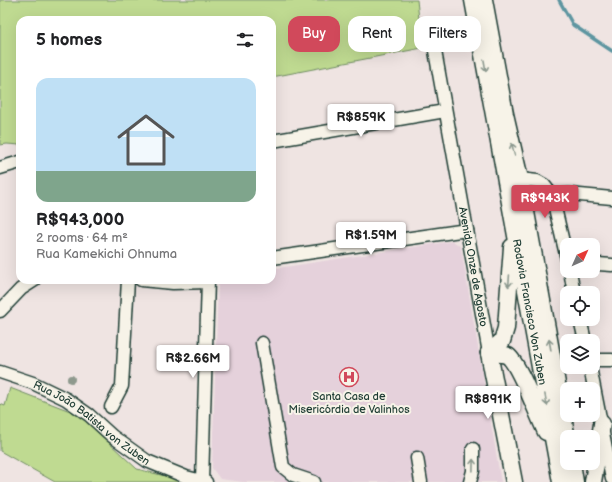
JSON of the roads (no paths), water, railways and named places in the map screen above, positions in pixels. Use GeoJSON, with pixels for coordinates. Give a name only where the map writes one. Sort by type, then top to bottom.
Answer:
{"type":"FeatureCollection","features":[{"type":"Feature","properties":{"kind":"main road","name":"Rodovia Francisco Von Zuben"},"geometry":{"type":"LineString","coordinates":[[473,0],[561,482]]}},
{"type":"Feature","properties":{"kind":"main road","name":"Rodovia Francisco Von Zuben"},"geometry":{"type":"LineString","coordinates":[[484,0],[505,114],[520,179],[565,430]]}},
{"type":"Feature","properties":{"kind":"main road"},"geometry":{"type":"LineString","coordinates":[[489,353],[502,341],[506,328],[514,228]]}},
{"type":"Feature","properties":{"kind":"main road"},"geometry":{"type":"LineString","coordinates":[[489,353],[507,355],[514,364],[556,456]]}},
{"type":"Feature","properties":{"kind":"main road","name":"Avenida Onze de Agosto"},"geometry":{"type":"LineString","coordinates":[[489,353],[514,482]]}},
{"type":"Feature","properties":{"kind":"main road"},"geometry":{"type":"LineString","coordinates":[[593,482],[602,424]]}},
{"type":"Feature","properties":{"kind":"main road"},"geometry":{"type":"LineString","coordinates":[[573,470],[575,482]]}},
{"type":"Feature","properties":{"kind":"street","name":"Avenida Onze de Agosto"},"geometry":{"type":"LineString","coordinates":[[434,52],[489,353]]}},
{"type":"Feature","properties":{"kind":"street"},"geometry":{"type":"LineString","coordinates":[[276,140],[446,112]]}},
{"type":"Feature","properties":{"kind":"street"},"geometry":{"type":"LineString","coordinates":[[0,168],[16,163]]}},
{"type":"Feature","properties":{"kind":"street"},"geometry":{"type":"LineString","coordinates":[[520,179],[537,181],[544,185],[552,195],[562,238]]}},
{"type":"Feature","properties":{"kind":"street"},"geometry":{"type":"LineString","coordinates":[[552,195],[569,194],[612,198]]}},
{"type":"Feature","properties":{"kind":"street"},"geometry":{"type":"LineString","coordinates":[[276,257],[467,230]]}},
{"type":"Feature","properties":{"kind":"street"},"geometry":{"type":"LineString","coordinates":[[600,264],[612,265]]}},
{"type":"Feature","properties":{"kind":"street"},"geometry":{"type":"LineString","coordinates":[[0,310],[21,289],[29,284]]}},
{"type":"Feature","properties":{"kind":"street"},"geometry":{"type":"LineString","coordinates":[[111,407],[122,386],[128,284]]}},
{"type":"Feature","properties":{"kind":"street"},"geometry":{"type":"LineString","coordinates":[[204,482],[208,284]]}},
{"type":"Feature","properties":{"kind":"street"},"geometry":{"type":"LineString","coordinates":[[262,343],[283,467],[293,475],[314,482]]}},
{"type":"Feature","properties":{"kind":"street"},"geometry":{"type":"LineString","coordinates":[[600,360],[612,360]]}},
{"type":"Feature","properties":{"kind":"street","name":"Rua João Batista von Zuben"},"geometry":{"type":"LineString","coordinates":[[0,372],[33,383],[66,399],[89,415],[112,436],[147,461],[186,477],[204,482]]}},
{"type":"Feature","properties":{"kind":"street"},"geometry":{"type":"LineString","coordinates":[[591,374],[612,479]]}},
{"type":"Feature","properties":{"kind":"street"},"geometry":{"type":"LineString","coordinates":[[470,482],[473,471],[473,448]]}},
{"type":"Feature","properties":{"kind":"street"},"geometry":{"type":"LineString","coordinates":[[417,458],[421,482]]}},
{"type":"Feature","properties":{"kind":"waterway"},"geometry":{"type":"LineString","coordinates":[[559,0],[573,25],[612,51]]}},
{"type":"Feature","properties":{"kind":"place","name":"Santa Casa de Misericórdia de Valinhos"},"geometry":{"type":"Point","coordinates":[349,377]}}]}
